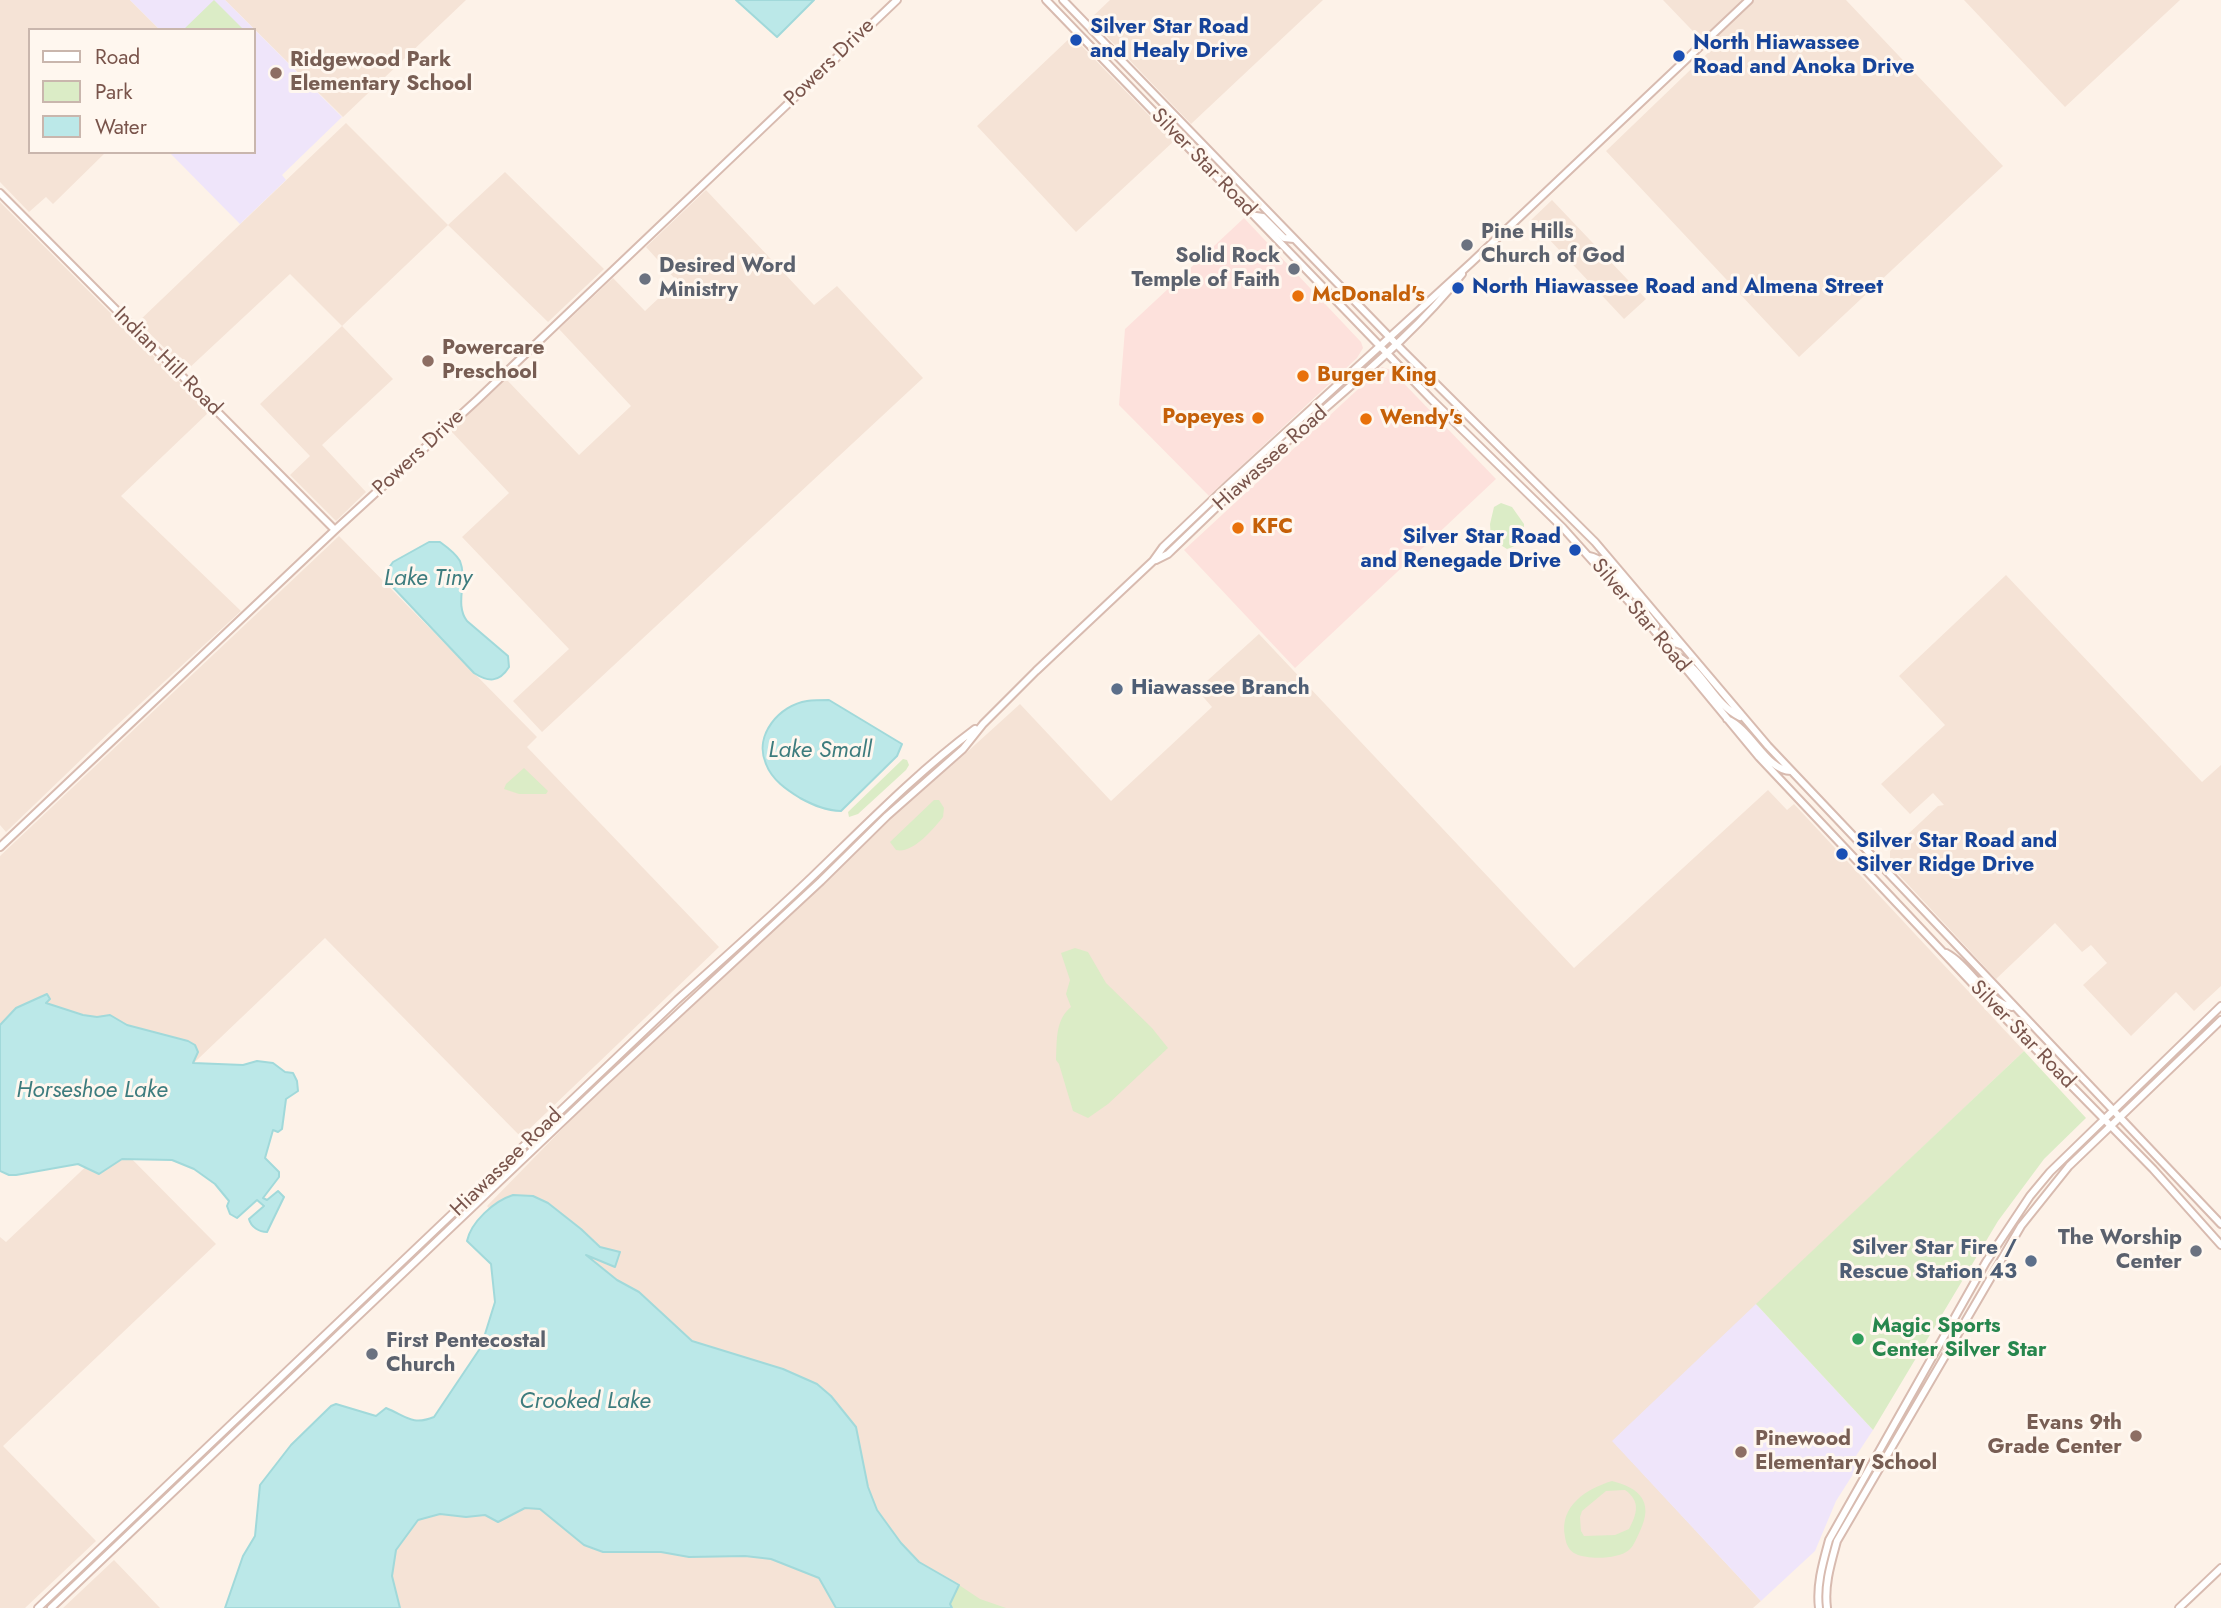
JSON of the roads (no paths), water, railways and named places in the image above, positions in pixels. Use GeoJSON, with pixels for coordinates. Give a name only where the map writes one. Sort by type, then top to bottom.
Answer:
{"type":"FeatureCollection","features":[{"type":"Feature","properties":{"kind":"main road","name":"Powers Drive"},"geometry":{"type":"LineString","coordinates":[[0,847],[335,530],[477,400],[897,0]]}},
{"type":"Feature","properties":{"kind":"main road","name":"Silver Star Road"},"geometry":{"type":"LineString","coordinates":[[1046,0],[1431,399],[1543,507],[1627,599],[1725,718],[2221,1245]]}},
{"type":"Feature","properties":{"kind":"main road","name":"Silver Star Road"},"geometry":{"type":"LineString","coordinates":[[1063,0],[1388,336],[1556,502],[1649,604],[1791,771],[2221,1224]]}},
{"type":"Feature","properties":{"kind":"main road","name":"Hiawassee Road"},"geometry":{"type":"LineString","coordinates":[[38,1608],[677,1000],[877,814],[956,744],[983,724],[1153,561],[1163,547],[1388,336],[1472,262],[1749,0]]}},
{"type":"Feature","properties":{"kind":"main road","name":"Indian Hill Road"},"geometry":{"type":"LineString","coordinates":[[0,193],[335,530]]}},
{"type":"Feature","properties":{"kind":"main road"},"geometry":{"type":"LineString","coordinates":[[1254,216],[1263,218],[1284,239],[1294,239]]}},
{"type":"Feature","properties":{"kind":"main road","name":"Hiawassee Road"},"geometry":{"type":"LineString","coordinates":[[1153,561],[1168,554],[1396,344],[1439,303],[1472,262]]}},
{"type":"Feature","properties":{"kind":"main road"},"geometry":{"type":"LineString","coordinates":[[1589,556],[1601,561],[1633,596],[1649,604]]}},
{"type":"Feature","properties":{"kind":"main road"},"geometry":{"type":"LineString","coordinates":[[1627,599],[1642,608],[1669,641],[1684,646]]}},
{"type":"Feature","properties":{"kind":"main road"},"geometry":{"type":"LineString","coordinates":[[1674,654],[1688,663],[1730,712],[1745,720]]}},
{"type":"Feature","properties":{"kind":"main road"},"geometry":{"type":"LineString","coordinates":[[1725,718],[1738,723],[1779,769],[1791,771]]}},
{"type":"Feature","properties":{"kind":"main road","name":"Hiawassee Road"},"geometry":{"type":"LineString","coordinates":[[51,1608],[598,1088],[887,816],[963,749],[983,724]]}},
{"type":"Feature","properties":{"kind":"main road"},"geometry":{"type":"LineString","coordinates":[[1942,950],[1956,957],[2004,1006],[2013,1007]]}},
{"type":"Feature","properties":{"kind":"main road"},"geometry":{"type":"LineString","coordinates":[[1819,1608],[1821,1570],[1829,1539],[1986,1262],[2030,1196],[2050,1172],[2221,1006]]}},
{"type":"Feature","properties":{"kind":"main road"},"geometry":{"type":"LineString","coordinates":[[1828,1608],[1826,1598],[1829,1569],[1837,1541],[2021,1226],[2069,1166],[2221,1020]]}},
{"type":"Feature","properties":{"kind":"main road"},"geometry":{"type":"LineString","coordinates":[[2179,1608],[2221,1568]]}},
{"type":"Feature","properties":{"kind":"water"},"geometry":{"type":"Polygon","coordinates":[[[736,0],[814,0],[777,37],[736,0]]]}},
{"type":"Feature","properties":{"kind":"water","name":"Lake Tiny"},"geometry":{"type":"Polygon","coordinates":[[[429,542],[440,542],[460,561],[463,576],[463,614],[467,621],[508,656],[509,667],[501,676],[489,679],[474,673],[390,584],[386,572],[393,562],[429,542]]]}},
{"type":"Feature","properties":{"kind":"water","name":"Lake Small"},"geometry":{"type":"Polygon","coordinates":[[[829,700],[902,744],[897,756],[841,811],[815,805],[785,788],[769,770],[763,753],[766,732],[787,708],[810,701],[829,700]]]}},
{"type":"Feature","properties":{"kind":"water","name":"Horseshoe Lake"},"geometry":{"type":"Polygon","coordinates":[[[47,994],[50,999],[46,1003],[83,1015],[110,1015],[127,1025],[188,1041],[195,1045],[198,1052],[193,1063],[243,1065],[257,1061],[273,1063],[285,1072],[293,1073],[298,1091],[286,1099],[282,1129],[278,1132],[273,1130],[265,1158],[279,1172],[279,1177],[263,1198],[267,1200],[278,1191],[284,1197],[267,1232],[256,1228],[249,1219],[264,1206],[257,1200],[237,1218],[230,1214],[227,1206],[229,1201],[215,1184],[194,1169],[172,1160],[122,1159],[99,1174],[78,1164],[16,1175],[0,1171],[0,1025],[16,1008],[47,994]]]}},
{"type":"Feature","properties":{"kind":"water","name":"Crooked Lake"},"geometry":{"type":"Polygon","coordinates":[[[513,1195],[533,1196],[548,1203],[600,1247],[620,1252],[615,1267],[586,1255],[617,1280],[639,1292],[692,1341],[783,1369],[817,1384],[831,1396],[856,1427],[868,1487],[877,1510],[919,1562],[959,1585],[950,1604],[952,1608],[836,1608],[819,1578],[771,1559],[745,1556],[689,1557],[661,1552],[603,1552],[584,1545],[540,1509],[525,1508],[498,1522],[485,1515],[466,1517],[440,1514],[418,1520],[396,1550],[392,1576],[400,1608],[225,1608],[243,1556],[255,1536],[260,1485],[291,1445],[331,1406],[336,1404],[376,1416],[386,1408],[420,1421],[434,1417],[481,1347],[495,1302],[491,1264],[467,1241],[469,1234],[484,1213],[513,1195]]]}},
{"type":"Feature","properties":{"kind":"place","name":"Silver Star Road and Healy Drive"},"geometry":{"type":"Point","coordinates":[1076,40]}},
{"type":"Feature","properties":{"kind":"place","name":"North Hiawassee Road and Anoka Drive"},"geometry":{"type":"Point","coordinates":[1679,56]}},
{"type":"Feature","properties":{"kind":"place","name":"Ridgewood Park Elementary School"},"geometry":{"type":"Point","coordinates":[276,73]}},
{"type":"Feature","properties":{"kind":"place","name":"Pine Hills Church of God"},"geometry":{"type":"Point","coordinates":[1467,245]}},
{"type":"Feature","properties":{"kind":"place","name":"Solid Rock Temple of Faith"},"geometry":{"type":"Point","coordinates":[1294,269]}},
{"type":"Feature","properties":{"kind":"place","name":"Desired Word Ministry"},"geometry":{"type":"Point","coordinates":[645,279]}},
{"type":"Feature","properties":{"kind":"place","name":"North Hiawassee Road and Almena Street"},"geometry":{"type":"Point","coordinates":[1458,288]}},
{"type":"Feature","properties":{"kind":"place","name":"McDonald's"},"geometry":{"type":"Point","coordinates":[1298,296]}},
{"type":"Feature","properties":{"kind":"place","name":"Powercare Preschool"},"geometry":{"type":"Point","coordinates":[428,361]}},
{"type":"Feature","properties":{"kind":"place","name":"Burger King"},"geometry":{"type":"Point","coordinates":[1303,376]}},
{"type":"Feature","properties":{"kind":"place","name":"Popeyes"},"geometry":{"type":"Point","coordinates":[1258,418]}},
{"type":"Feature","properties":{"kind":"place","name":"Wendy's"},"geometry":{"type":"Point","coordinates":[1366,419]}},
{"type":"Feature","properties":{"kind":"place","name":"KFC"},"geometry":{"type":"Point","coordinates":[1238,528]}},
{"type":"Feature","properties":{"kind":"place","name":"Silver Star Road and Renegade Drive"},"geometry":{"type":"Point","coordinates":[1575,550]}},
{"type":"Feature","properties":{"kind":"place","name":"Hiawassee Branch"},"geometry":{"type":"Point","coordinates":[1117,689]}},
{"type":"Feature","properties":{"kind":"place","name":"Silver Star Road and Silver Ridge Drive"},"geometry":{"type":"Point","coordinates":[1842,854]}},
{"type":"Feature","properties":{"kind":"place","name":"The Worship Center"},"geometry":{"type":"Point","coordinates":[2196,1251]}},
{"type":"Feature","properties":{"kind":"place","name":"Silver Star Fire / Rescue Station 43"},"geometry":{"type":"Point","coordinates":[2031,1261]}},
{"type":"Feature","properties":{"kind":"place","name":"Magic Sports Center Silver Star"},"geometry":{"type":"Point","coordinates":[1858,1339]}},
{"type":"Feature","properties":{"kind":"place","name":"First Pentecostal Church"},"geometry":{"type":"Point","coordinates":[372,1354]}},
{"type":"Feature","properties":{"kind":"place","name":"Evans 9th Grade Center"},"geometry":{"type":"Point","coordinates":[2136,1436]}},
{"type":"Feature","properties":{"kind":"place","name":"Pinewood Elementary School"},"geometry":{"type":"Point","coordinates":[1741,1452]}}]}
